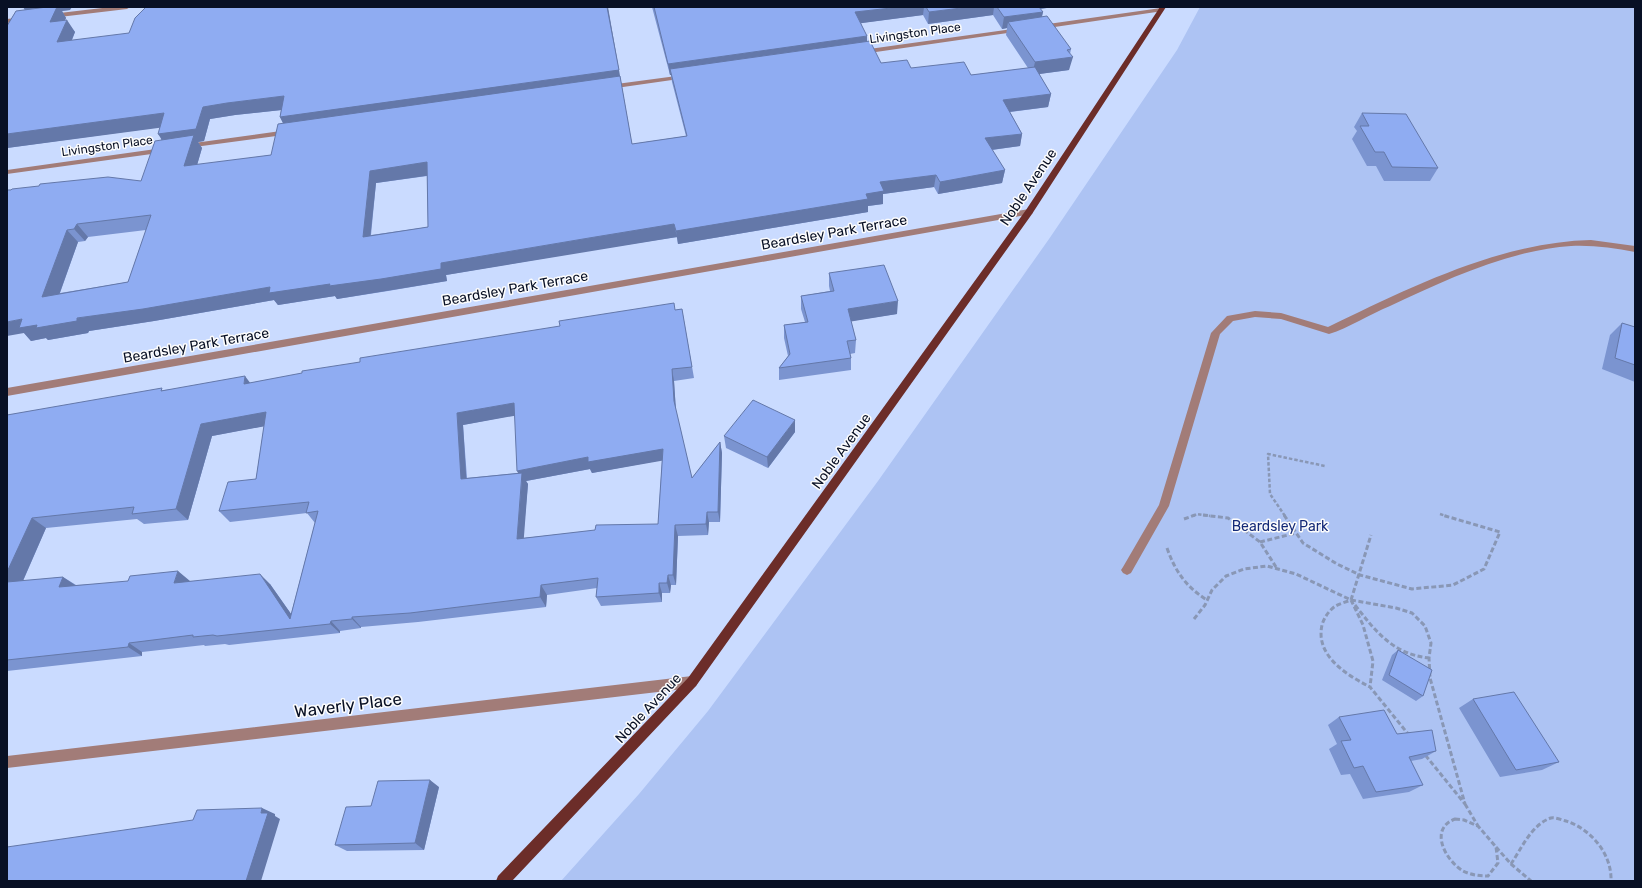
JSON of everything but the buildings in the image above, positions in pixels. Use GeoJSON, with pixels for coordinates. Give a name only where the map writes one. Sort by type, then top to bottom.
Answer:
{"type":"FeatureCollection","features":[{"type":"Feature","properties":{"kind":"main road","name":"Noble Avenue"},"geometry":{"type":"LineString","coordinates":[[503,881],[692,682],[1029,212],[1162,9]]}},
{"type":"Feature","properties":{"kind":"street"},"geometry":{"type":"LineString","coordinates":[[44,16],[127,7]]}},
{"type":"Feature","properties":{"kind":"street"},"geometry":{"type":"LineString","coordinates":[[1035,28],[1162,9]]}},
{"type":"Feature","properties":{"kind":"street"},"geometry":{"type":"LineString","coordinates":[[7,21],[30,18]]}},
{"type":"Feature","properties":{"kind":"street","name":"Livingston Place"},"geometry":{"type":"LineString","coordinates":[[853,53],[1027,29]]}},
{"type":"Feature","properties":{"kind":"street"},"geometry":{"type":"LineString","coordinates":[[600,89],[695,75]]}},
{"type":"Feature","properties":{"kind":"street"},"geometry":{"type":"LineString","coordinates":[[181,147],[300,131]]}},
{"type":"Feature","properties":{"kind":"street","name":"Livingston Place"},"geometry":{"type":"LineString","coordinates":[[7,172],[173,148]]}},
{"type":"Feature","properties":{"kind":"street","name":"Beardsley Park Terrace"},"geometry":{"type":"LineString","coordinates":[[7,392],[1029,212]]}},
{"type":"Feature","properties":{"kind":"street"},"geometry":{"type":"LineString","coordinates":[[1127,570],[1164,506],[1216,333],[1230,318],[1255,314],[1281,316],[1329,331],[1399,296],[1508,255],[1538,247],[1567,243],[1591,243],[1635,249]]}},
{"type":"Feature","properties":{"kind":"street","name":"Waverly Place"},"geometry":{"type":"LineString","coordinates":[[7,762],[692,682]]}},
{"type":"Feature","properties":{"kind":"path"},"geometry":{"type":"LineString","coordinates":[[1325,466],[1268,454],[1270,494],[1303,543],[1336,564],[1360,575],[1412,589],[1453,585],[1484,569],[1500,532],[1440,514]]}},
{"type":"Feature","properties":{"kind":"path"},"geometry":{"type":"LineString","coordinates":[[1177,522],[1197,514],[1228,518],[1260,542],[1276,568]]}},
{"type":"Feature","properties":{"kind":"path"},"geometry":{"type":"LineString","coordinates":[[1260,542],[1296,533]]}},
{"type":"Feature","properties":{"kind":"path"},"geometry":{"type":"LineString","coordinates":[[1370,687],[1373,661],[1363,625],[1351,600],[1360,575],[1371,535]]}},
{"type":"Feature","properties":{"kind":"path"},"geometry":{"type":"LineString","coordinates":[[1166,543],[1174,567],[1183,581],[1200,596],[1207,600]]}},
{"type":"Feature","properties":{"kind":"path"},"geometry":{"type":"LineString","coordinates":[[1194,619],[1212,590],[1226,576],[1244,569],[1267,566],[1296,574],[1351,600],[1396,608],[1412,613],[1425,626],[1431,643],[1429,658],[1430,678],[1465,804]]}},
{"type":"Feature","properties":{"kind":"path"},"geometry":{"type":"LineString","coordinates":[[1351,600],[1380,636],[1393,647],[1419,658],[1429,658]]}},
{"type":"Feature","properties":{"kind":"path"},"geometry":{"type":"LineString","coordinates":[[1351,600],[1334,607],[1324,618],[1321,631],[1323,647],[1333,661],[1348,676],[1370,687],[1465,804],[1478,826],[1511,864],[1531,881]]}},
{"type":"Feature","properties":{"kind":"path"},"geometry":{"type":"LineString","coordinates":[[1511,864],[1529,836],[1539,824],[1552,818],[1572,823],[1589,835],[1604,852],[1612,873],[1611,881]]}},
{"type":"Feature","properties":{"kind":"path"},"geometry":{"type":"LineString","coordinates":[[1478,826],[1465,820],[1454,819],[1446,823],[1441,831],[1440,839],[1442,848],[1451,861],[1459,869],[1474,876],[1488,876],[1498,863],[1496,847]]}},
{"type":"Feature","properties":{"kind":"green space","name":"Beardsley Park"},"geometry":{"type":"Polygon","coordinates":[[[1200,7],[1635,7],[1635,881],[561,881],[639,794],[708,711],[878,481],[1049,239],[1177,50],[1200,7]]]}}]}
